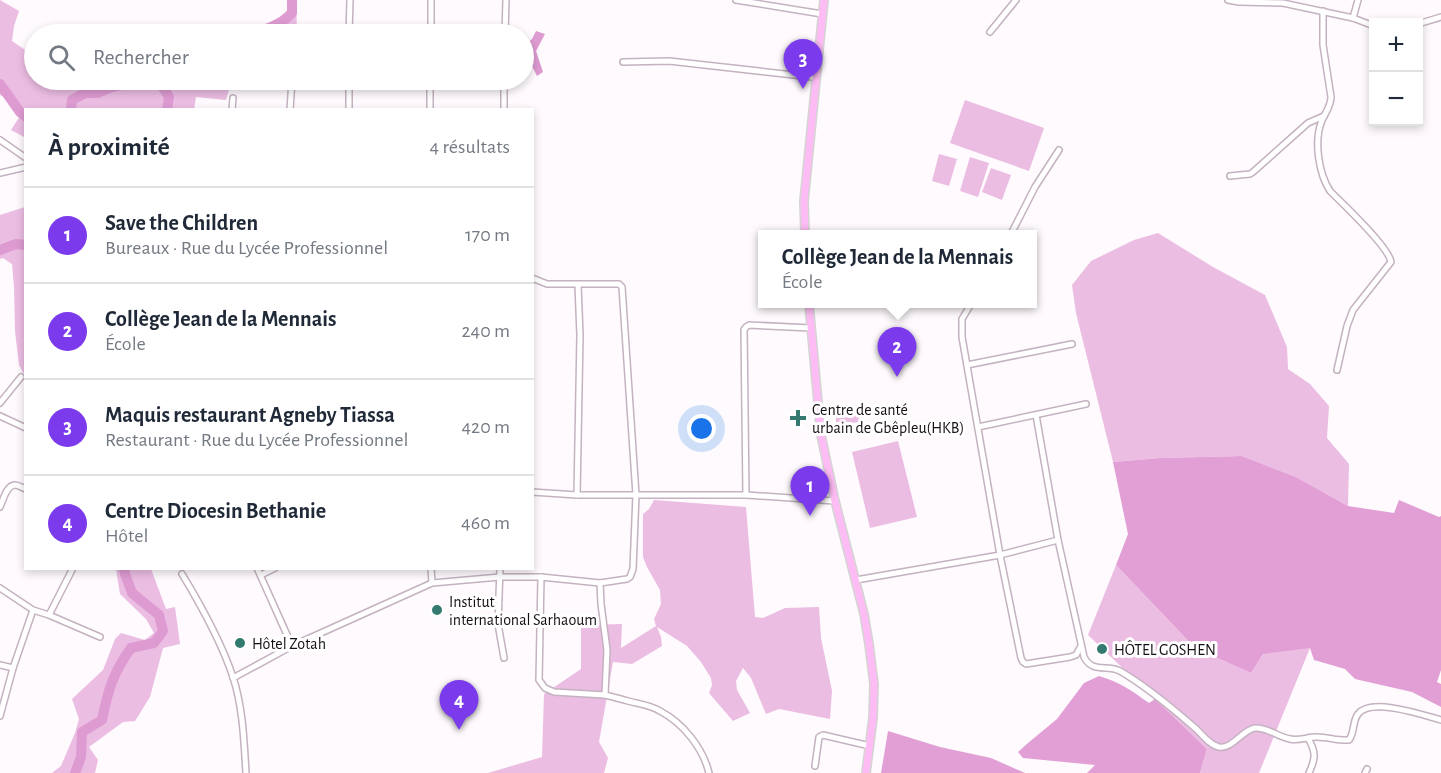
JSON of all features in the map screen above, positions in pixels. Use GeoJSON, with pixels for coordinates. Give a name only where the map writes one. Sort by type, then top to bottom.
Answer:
{"type":"FeatureCollection","features":[{"type":"Feature","properties":{"kind":"main road"},"geometry":{"type":"LineString","coordinates":[[805,230],[804,201],[824,0]]}},
{"type":"Feature","properties":{"kind":"main road"},"geometry":{"type":"LineString","coordinates":[[809,308],[821,435],[835,501],[864,614],[874,684],[873,718],[866,773]]}},
{"type":"Feature","properties":{"kind":"street"},"geometry":{"type":"LineString","coordinates":[[349,24],[350,0]]}},
{"type":"Feature","properties":{"kind":"street"},"geometry":{"type":"LineString","coordinates":[[431,0],[431,24]]}},
{"type":"Feature","properties":{"kind":"street"},"geometry":{"type":"LineString","coordinates":[[505,24],[506,0]]}},
{"type":"Feature","properties":{"kind":"street"},"geometry":{"type":"LineString","coordinates":[[736,0],[822,14]]}},
{"type":"Feature","properties":{"kind":"street"},"geometry":{"type":"LineString","coordinates":[[990,32],[1016,0]]}},
{"type":"Feature","properties":{"kind":"street"},"geometry":{"type":"LineString","coordinates":[[1228,0],[1283,3],[1353,18],[1369,24]]}},
{"type":"Feature","properties":{"kind":"street"},"geometry":{"type":"LineString","coordinates":[[1353,18],[1358,0]]}},
{"type":"Feature","properties":{"kind":"street"},"geometry":{"type":"LineString","coordinates":[[1323,12],[1323,45],[1331,103],[1318,131],[1319,158],[1327,186],[1388,254],[1391,262],[1353,310],[1337,370]]}},
{"type":"Feature","properties":{"kind":"street"},"geometry":{"type":"LineString","coordinates":[[1423,23],[1441,17]]}},
{"type":"Feature","properties":{"kind":"street"},"geometry":{"type":"LineString","coordinates":[[623,62],[669,61],[815,78]]}},
{"type":"Feature","properties":{"kind":"street"},"geometry":{"type":"LineString","coordinates":[[290,108],[291,90]]}},
{"type":"Feature","properties":{"kind":"street"},"geometry":{"type":"LineString","coordinates":[[348,108],[349,90]]}},
{"type":"Feature","properties":{"kind":"street"},"geometry":{"type":"LineString","coordinates":[[430,90],[430,108]]}},
{"type":"Feature","properties":{"kind":"street"},"geometry":{"type":"LineString","coordinates":[[504,90],[504,108]]}},
{"type":"Feature","properties":{"kind":"street"},"geometry":{"type":"LineString","coordinates":[[232,108],[233,98]]}},
{"type":"Feature","properties":{"kind":"street"},"geometry":{"type":"LineString","coordinates":[[1230,176],[1250,174],[1308,123],[1324,116]]}},
{"type":"Feature","properties":{"kind":"street"},"geometry":{"type":"LineString","coordinates":[[0,140],[24,157]]}},
{"type":"Feature","properties":{"kind":"street"},"geometry":{"type":"LineString","coordinates":[[1013,230],[1035,187],[1059,150]]}},
{"type":"Feature","properties":{"kind":"street"},"geometry":{"type":"LineString","coordinates":[[0,173],[24,167]]}},
{"type":"Feature","properties":{"kind":"street"},"geometry":{"type":"LineString","coordinates":[[233,678],[292,646],[432,584],[500,577],[541,577],[600,583],[627,579],[632,574],[636,495],[622,287],[619,284],[547,284],[534,279]]}},
{"type":"Feature","properties":{"kind":"street"},"geometry":{"type":"LineString","coordinates":[[577,495],[580,335],[578,285]]}},
{"type":"Feature","properties":{"kind":"street"},"geometry":{"type":"LineString","coordinates":[[968,308],[963,319],[962,337],[1000,555],[1021,658],[1026,664],[1070,657],[1076,655],[1082,644]]}},
{"type":"Feature","properties":{"kind":"street"},"geometry":{"type":"LineString","coordinates":[[746,495],[744,330],[749,325],[811,328]]}},
{"type":"Feature","properties":{"kind":"street"},"geometry":{"type":"LineString","coordinates":[[967,365],[1072,344]]}},
{"type":"Feature","properties":{"kind":"street"},"geometry":{"type":"LineString","coordinates":[[0,403],[21,377]]}},
{"type":"Feature","properties":{"kind":"street"},"geometry":{"type":"LineString","coordinates":[[978,427],[1086,404]]}},
{"type":"Feature","properties":{"kind":"street"},"geometry":{"type":"LineString","coordinates":[[1036,415],[1058,540],[1087,663],[1094,667],[1116,669],[1128,676],[1213,744],[1220,747],[1230,745],[1252,728],[1264,729],[1296,740],[1323,737],[1349,740],[1352,737],[1355,718],[1360,710],[1369,707],[1380,706],[1441,720]]}},
{"type":"Feature","properties":{"kind":"street"},"geometry":{"type":"LineString","coordinates":[[0,416],[24,427]]}},
{"type":"Feature","properties":{"kind":"street"},"geometry":{"type":"LineString","coordinates":[[0,507],[10,487],[15,485],[24,488]]}},
{"type":"Feature","properties":{"kind":"street"},"geometry":{"type":"LineString","coordinates":[[534,492],[577,495],[746,495],[835,501]]}},
{"type":"Feature","properties":{"kind":"street"},"geometry":{"type":"LineString","coordinates":[[856,580],[1000,555],[1058,540]]}},
{"type":"Feature","properties":{"kind":"street"},"geometry":{"type":"LineString","coordinates":[[49,615],[72,570]]}},
{"type":"Feature","properties":{"kind":"street"},"geometry":{"type":"LineString","coordinates":[[258,570],[292,646]]}},
{"type":"Feature","properties":{"kind":"street"},"geometry":{"type":"LineString","coordinates":[[261,575],[271,570]]}},
{"type":"Feature","properties":{"kind":"street"},"geometry":{"type":"LineString","coordinates":[[431,570],[432,584]]}},
{"type":"Feature","properties":{"kind":"street"},"geometry":{"type":"LineString","coordinates":[[500,570],[498,624],[504,658]]}},
{"type":"Feature","properties":{"kind":"street"},"geometry":{"type":"LineString","coordinates":[[182,574],[218,639],[233,678],[241,712],[246,773]]}},
{"type":"Feature","properties":{"kind":"street"},"geometry":{"type":"LineString","coordinates":[[541,577],[539,680],[545,688],[554,692],[605,695],[648,705],[661,711],[688,734],[701,751],[709,773]]}},
{"type":"Feature","properties":{"kind":"street"},"geometry":{"type":"LineString","coordinates":[[600,583],[607,650],[605,695]]}},
{"type":"Feature","properties":{"kind":"street"},"geometry":{"type":"LineString","coordinates":[[0,588],[33,610],[100,637]]}},
{"type":"Feature","properties":{"kind":"street"},"geometry":{"type":"LineString","coordinates":[[0,716],[13,668],[33,610]]}},
{"type":"Feature","properties":{"kind":"street"},"geometry":{"type":"LineString","coordinates":[[0,665],[13,668]]}},
{"type":"Feature","properties":{"kind":"street"},"geometry":{"type":"LineString","coordinates":[[815,766],[819,737],[823,735],[870,746]]}},
{"type":"Feature","properties":{"kind":"street"},"geometry":{"type":"LineString","coordinates":[[1308,738],[1315,755],[1309,773]]}},
{"type":"Feature","properties":{"kind":"shaded area"},"geometry":{"type":"Polygon","coordinates":[[[0,0],[19,11],[12,41],[24,49],[24,90],[229,90],[226,100],[196,97],[194,108],[24,108],[24,137],[11,130],[20,116],[0,95],[0,0]]]}},
{"type":"Feature","properties":{"kind":"shaded area"},"geometry":{"type":"Polygon","coordinates":[[[292,0],[296,0],[297,24],[277,24],[282,21],[292,13],[292,0]]]}},
{"type":"Feature","properties":{"kind":"shaded area"},"geometry":{"type":"Polygon","coordinates":[[[536,31],[545,34],[536,51],[543,72],[537,76],[534,70],[536,31]]]}},
{"type":"Feature","properties":{"kind":"shaded area"},"geometry":{"type":"Polygon","coordinates":[[[965,100],[1044,128],[1029,171],[950,143],[965,100]]]}},
{"type":"Feature","properties":{"kind":"shaded area"},"geometry":{"type":"Polygon","coordinates":[[[939,154],[957,159],[949,186],[932,181],[939,154]]]}},
{"type":"Feature","properties":{"kind":"shaded area"},"geometry":{"type":"Polygon","coordinates":[[[970,157],[989,163],[978,197],[960,191],[970,157]]]}},
{"type":"Feature","properties":{"kind":"shaded area"},"geometry":{"type":"Polygon","coordinates":[[[991,168],[1011,175],[1002,200],[982,192],[991,168]]]}},
{"type":"Feature","properties":{"kind":"shaded area"},"geometry":{"type":"Polygon","coordinates":[[[24,207],[24,374],[19,365],[15,331],[12,264],[3,258],[0,259],[0,215],[24,207]]]}},
{"type":"Feature","properties":{"kind":"shaded area"},"geometry":{"type":"Polygon","coordinates":[[[1158,233],[1213,267],[1265,295],[1287,347],[1288,369],[1310,384],[1329,406],[1327,438],[1349,464],[1348,506],[1296,477],[1242,456],[1160,458],[1113,462],[1076,313],[1072,285],[1091,261],[1134,240],[1158,233]]]}},
{"type":"Feature","properties":{"kind":"shaded area"},"geometry":{"type":"Polygon","coordinates":[[[862,410],[863,422],[836,424],[836,411],[862,410]]]}},
{"type":"Feature","properties":{"kind":"shaded area"},"geometry":{"type":"Polygon","coordinates":[[[898,441],[917,517],[870,528],[852,452],[898,441]]]}},
{"type":"Feature","properties":{"kind":"shaded area"},"geometry":{"type":"Polygon","coordinates":[[[1242,456],[1296,477],[1348,506],[1394,513],[1399,500],[1441,516],[1441,670],[1437,682],[1441,684],[1441,707],[1412,692],[1355,679],[1345,669],[1314,660],[1310,648],[1263,654],[1251,673],[1195,648],[1116,565],[1128,534],[1113,462],[1160,458],[1242,456]]]}},
{"type":"Feature","properties":{"kind":"shaded area"},"geometry":{"type":"Polygon","coordinates":[[[654,500],[746,507],[755,617],[763,618],[785,608],[819,607],[821,638],[832,691],[830,719],[779,709],[766,714],[751,678],[743,668],[736,681],[737,690],[750,713],[733,721],[709,693],[712,685],[711,678],[701,662],[687,646],[657,627],[662,646],[632,664],[613,662],[599,742],[608,758],[604,773],[488,773],[542,757],[544,694],[581,669],[581,625],[622,624],[621,648],[656,626],[654,619],[661,604],[660,590],[643,557],[643,514],[654,500]]]}},
{"type":"Feature","properties":{"kind":"shaded area"},"geometry":{"type":"Polygon","coordinates":[[[1116,565],[1195,648],[1251,673],[1263,654],[1282,645],[1310,648],[1259,773],[1200,773],[1207,749],[1088,635],[1116,565]]]}},
{"type":"Feature","properties":{"kind":"shaded area"},"geometry":{"type":"Polygon","coordinates":[[[116,570],[151,570],[166,609],[175,607],[180,644],[163,648],[150,697],[135,721],[123,722],[89,747],[98,760],[95,773],[52,773],[61,766],[79,719],[72,699],[103,670],[115,639],[121,633],[145,640],[154,633],[146,619],[120,594],[116,570]]]}},
{"type":"Feature","properties":{"kind":"shaded area"},"geometry":{"type":"Polygon","coordinates":[[[1099,676],[1120,684],[1149,703],[1155,699],[1207,749],[1200,773],[1087,773],[1095,765],[1023,758],[1018,752],[1057,719],[1084,683],[1099,676]]]}},
{"type":"Feature","properties":{"kind":"shaded area"},"geometry":{"type":"Polygon","coordinates":[[[888,731],[940,747],[991,758],[1025,773],[881,773],[888,731]]]}},
{"type":"Feature","properties":{"kind":"waterway"},"geometry":{"type":"LineString","coordinates":[[277,24],[292,13],[292,0]]}},
{"type":"Feature","properties":{"kind":"waterway"},"geometry":{"type":"LineString","coordinates":[[0,84],[24,115]]}},
{"type":"Feature","properties":{"kind":"waterway"},"geometry":{"type":"LineString","coordinates":[[71,108],[72,100],[85,93],[98,93],[105,90]]}},
{"type":"Feature","properties":{"kind":"waterway"},"geometry":{"type":"LineString","coordinates":[[165,90],[169,97],[167,108]]}},
{"type":"Feature","properties":{"kind":"waterway"},"geometry":{"type":"LineString","coordinates":[[0,250],[16,244],[24,245]]}},
{"type":"Feature","properties":{"kind":"waterway"},"geometry":{"type":"LineString","coordinates":[[75,773],[81,757],[82,732],[102,720],[112,682],[125,657],[131,648],[154,643],[163,631],[159,615],[132,593],[124,570]]}},
{"type":"Feature","properties":{"kind":"place","name":"Maquis restaurant Agneby Tiassa"},"geometry":{"type":"Point","coordinates":[803,89]}},
{"type":"Feature","properties":{"kind":"place","name":"Collège Jean de la Mennais"},"geometry":{"type":"Point","coordinates":[897,377]}},
{"type":"Feature","properties":{"kind":"place","name":"Centre de santé urbain de Gbêpleu(HKB)"},"geometry":{"type":"Point","coordinates":[798,418]}},
{"type":"Feature","properties":{"kind":"place","name":"Save the Children"},"geometry":{"type":"Point","coordinates":[810,516]}},
{"type":"Feature","properties":{"kind":"place","name":"Institut international Sarhaoum"},"geometry":{"type":"Point","coordinates":[437,610]}},
{"type":"Feature","properties":{"kind":"place","name":"Hôtel Zotah"},"geometry":{"type":"Point","coordinates":[240,643]}},
{"type":"Feature","properties":{"kind":"place","name":"HÔTEL GOSHEN"},"geometry":{"type":"Point","coordinates":[1102,649]}},
{"type":"Feature","properties":{"kind":"place","name":"Centre Diocesin Bethanie"},"geometry":{"type":"Point","coordinates":[459,730]}}]}
